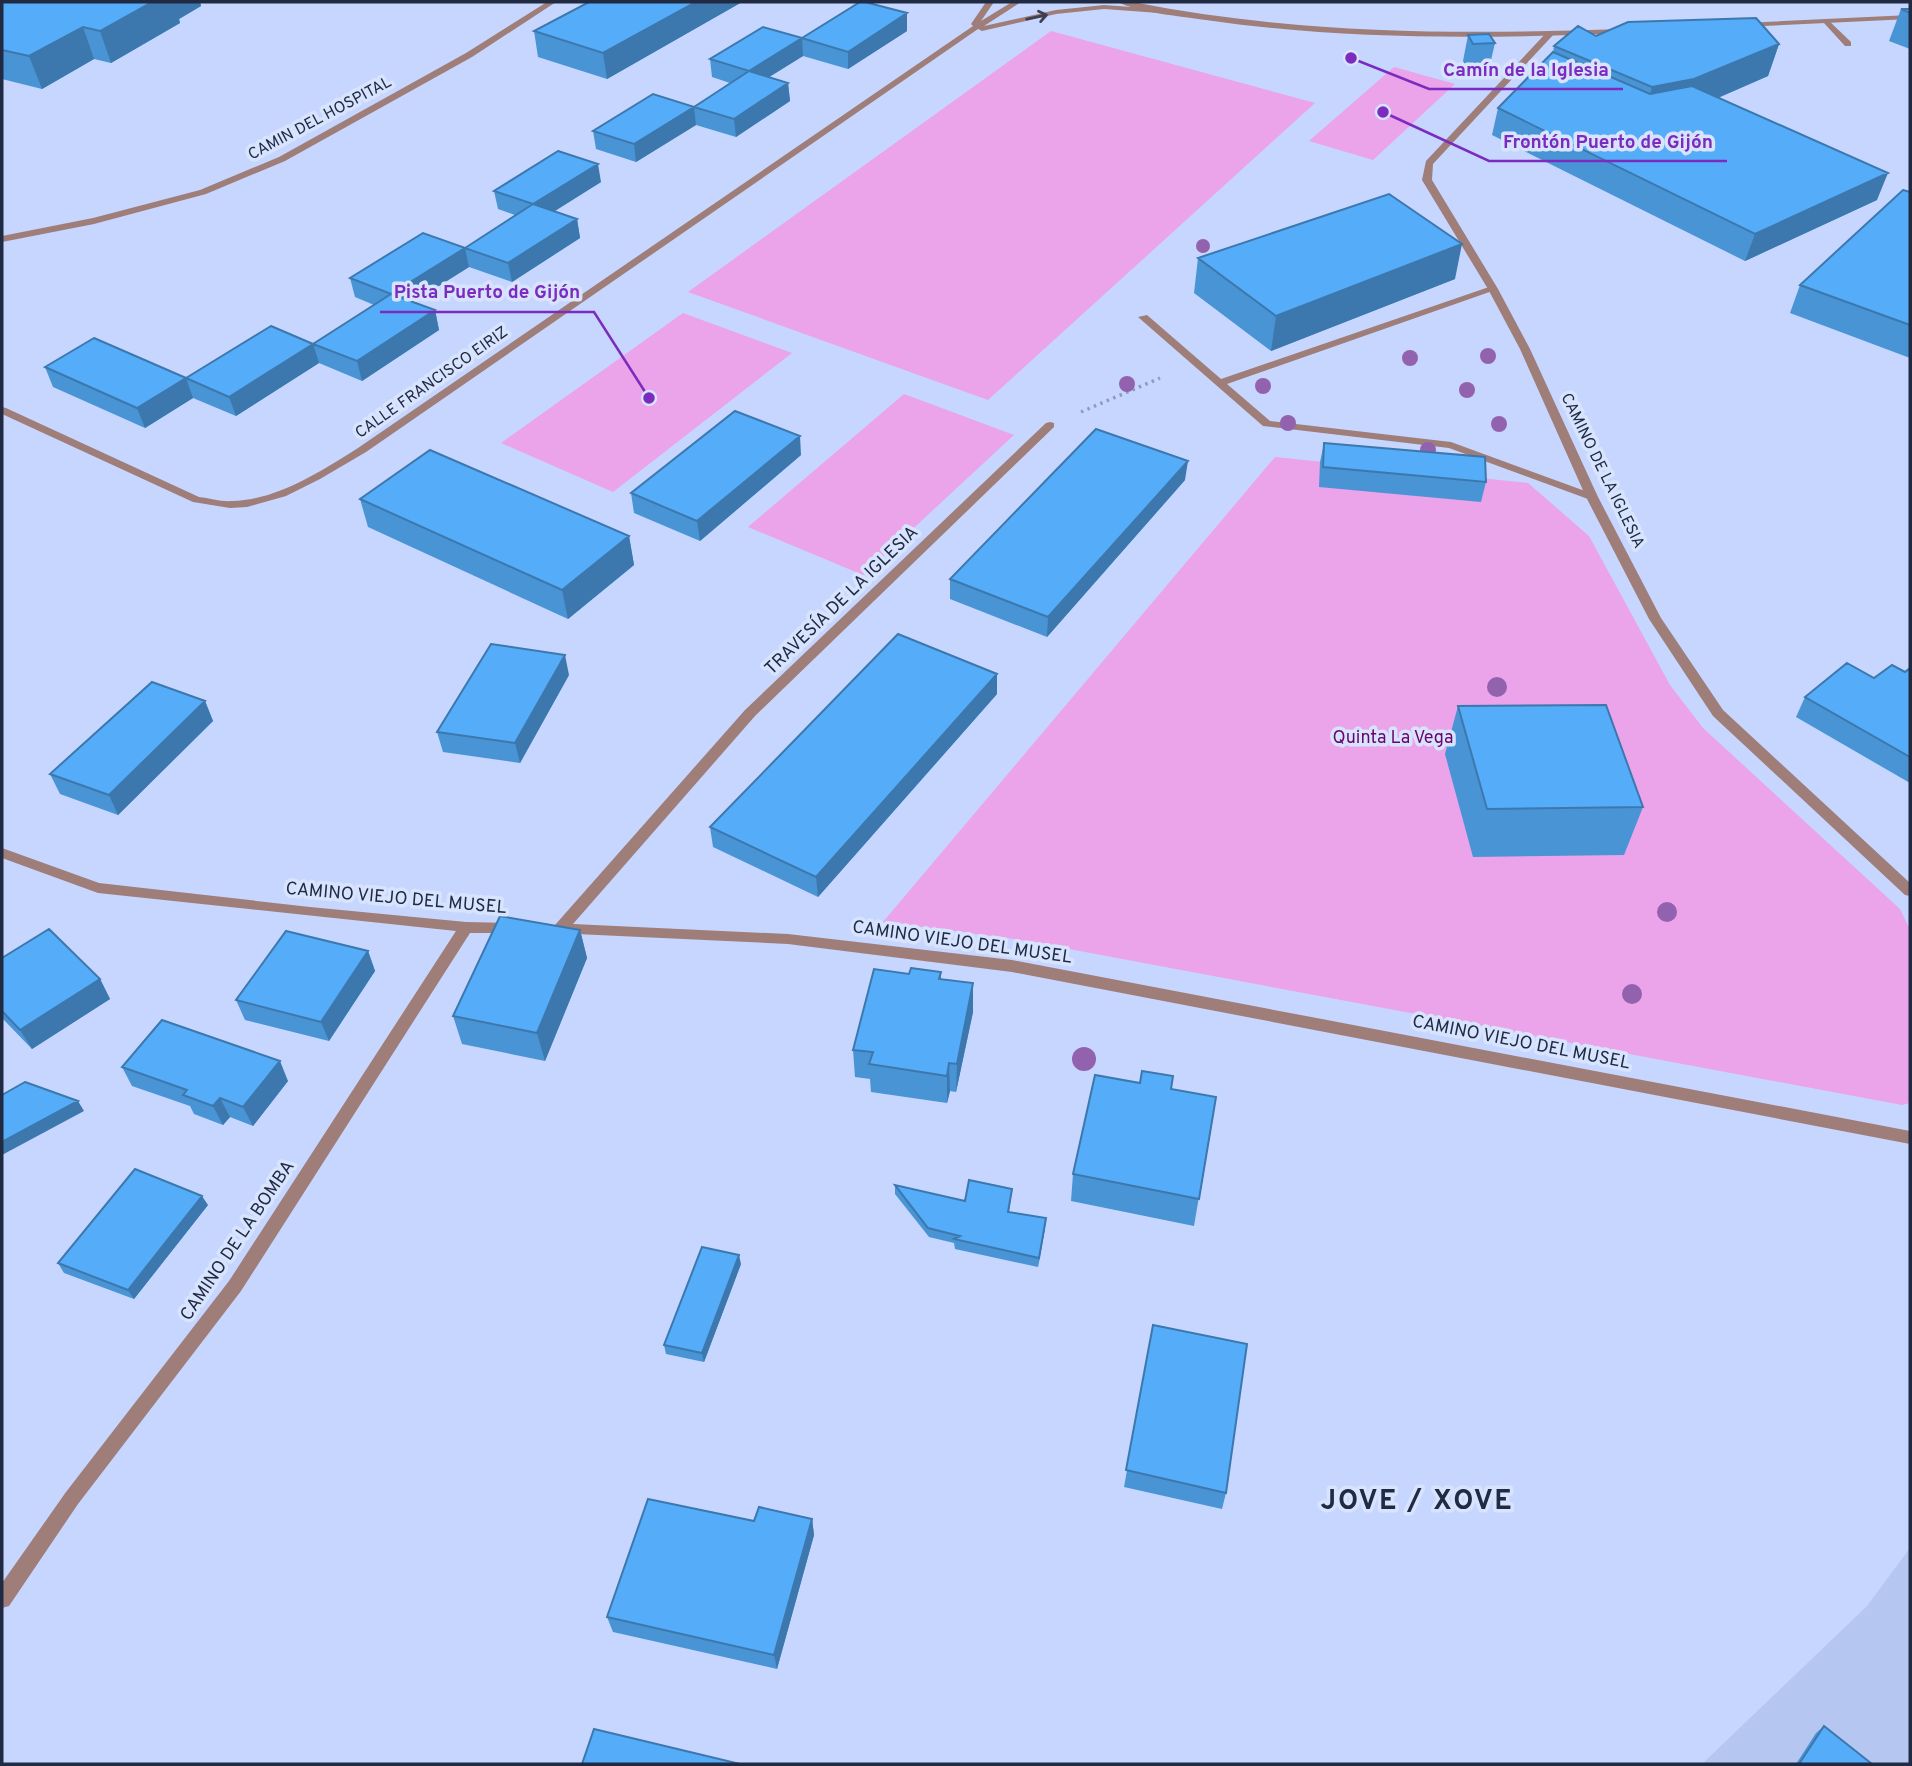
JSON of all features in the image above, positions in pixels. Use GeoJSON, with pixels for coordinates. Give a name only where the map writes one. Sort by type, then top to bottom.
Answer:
{"type":"FeatureCollection","features":[{"type":"Feature","properties":{"kind":"street","name":"CAMIN DEL HOSPITAL"},"geometry":{"type":"LineString","coordinates":[[2,239],[94,221],[203,192],[282,159],[469,55],[552,2]]}},
{"type":"Feature","properties":{"kind":"street"},"geometry":{"type":"LineString","coordinates":[[970,31],[990,2]]}},
{"type":"Feature","properties":{"kind":"street","name":"CALLE FRANCISCO EIRIZ"},"geometry":{"type":"LineString","coordinates":[[2,410],[197,500],[232,505],[272,496],[312,481],[374,442],[970,31],[1017,2]]}},
{"type":"Feature","properties":{"kind":"street"},"geometry":{"type":"LineString","coordinates":[[1122,2],[1166,12]]}},
{"type":"Feature","properties":{"kind":"street"},"geometry":{"type":"LineString","coordinates":[[970,31],[1056,12],[1104,7],[1370,32],[1550,34],[1631,30]]}},
{"type":"Feature","properties":{"kind":"street"},"geometry":{"type":"LineString","coordinates":[[1740,25],[1910,16]]}},
{"type":"Feature","properties":{"kind":"street"},"geometry":{"type":"LineString","coordinates":[[1827,21],[1848,44]]}},
{"type":"Feature","properties":{"kind":"street","name":"CAMINO DE LA IGLESIA"},"geometry":{"type":"LineString","coordinates":[[1550,34],[1429,163],[1427,180],[1493,289],[1525,349],[1592,497],[1655,619],[1718,713],[1910,891]]}},
{"type":"Feature","properties":{"kind":"street"},"geometry":{"type":"LineString","coordinates":[[1220,383],[1493,289]]}},
{"type":"Feature","properties":{"kind":"street"},"geometry":{"type":"LineString","coordinates":[[1143,317],[1267,424],[1451,444],[1592,497]]}},
{"type":"Feature","properties":{"kind":"street","name":"TRAVESÍA DE LA IGLESIA"},"geometry":{"type":"LineString","coordinates":[[547,928],[750,713],[1050,425]]}},
{"type":"Feature","properties":{"kind":"street","name":"CAMINO VIEJO DEL MUSEL"},"geometry":{"type":"LineString","coordinates":[[2,853],[98,888],[466,927],[788,939],[1013,966],[1910,1138]]}},
{"type":"Feature","properties":{"kind":"street","name":"CAMINO DE LA BOMBA"},"geometry":{"type":"LineString","coordinates":[[2,1599],[72,1498],[235,1286],[466,927]]}},
{"type":"Feature","properties":{"kind":"path"},"geometry":{"type":"LineString","coordinates":[[1050,425],[1196,363]]}},
{"type":"Feature","properties":{"kind":"shaded area"},"geometry":{"type":"Polygon","coordinates":[[[1910,1548],[1910,1764],[1702,1764],[1867,1606],[1910,1548]]]}},
{"type":"Feature","properties":{"kind":"green space"},"geometry":{"type":"Polygon","coordinates":[[[1051,31],[1315,103],[988,400],[688,292],[1051,31]]]}},
{"type":"Feature","properties":{"kind":"green space"},"geometry":{"type":"Polygon","coordinates":[[[1394,67],[1455,84],[1373,160],[1309,141],[1394,67]]]}},
{"type":"Feature","properties":{"kind":"green space"},"geometry":{"type":"Polygon","coordinates":[[[683,313],[792,353],[613,492],[501,443],[683,313]]]}},
{"type":"Feature","properties":{"kind":"green space"},"geometry":{"type":"Polygon","coordinates":[[[904,394],[1014,435],[863,575],[748,527],[904,394]]]}},
{"type":"Feature","properties":{"kind":"green space","name":"Quinta La Vega"},"geometry":{"type":"Polygon","coordinates":[[[1275,457],[1528,483],[1589,536],[1670,685],[1703,728],[1900,909],[1910,930],[1910,1103],[1902,1105],[1021,940],[883,922],[1275,457]]]}},
{"type":"Feature","properties":{"kind":"building"},"geometry":{"type":"Polygon","coordinates":[[[2,2],[152,2],[100,31],[83,27],[29,56],[2,50],[2,2]]]}},
{"type":"Feature","properties":{"kind":"building"},"geometry":{"type":"Polygon","coordinates":[[[589,2],[696,2],[603,53],[534,31],[589,2]]]}},
{"type":"Feature","properties":{"kind":"building"},"geometry":{"type":"Polygon","coordinates":[[[860,2],[907,13],[848,52],[802,38],[860,2]]]}},
{"type":"Feature","properties":{"kind":"building"},"geometry":{"type":"Polygon","coordinates":[[[1756,18],[1779,44],[1694,79],[1652,87],[1554,46],[1578,26],[1596,36],[1628,22],[1756,18]]]}},
{"type":"Feature","properties":{"kind":"building"},"geometry":{"type":"Polygon","coordinates":[[[763,27],[802,38],[749,71],[710,59],[763,27]]]}},
{"type":"Feature","properties":{"kind":"building"},"geometry":{"type":"Polygon","coordinates":[[[1489,34],[1495,43],[1473,44],[1468,35],[1489,34]]]}},
{"type":"Feature","properties":{"kind":"building"},"geometry":{"type":"Polygon","coordinates":[[[1553,52],[1650,94],[1692,86],[1888,173],[1755,234],[1498,108],[1553,52]]]}},
{"type":"Feature","properties":{"kind":"building"},"geometry":{"type":"Polygon","coordinates":[[[749,71],[788,83],[734,119],[694,107],[749,71]]]}},
{"type":"Feature","properties":{"kind":"building"},"geometry":{"type":"Polygon","coordinates":[[[653,94],[694,107],[634,144],[593,131],[653,94]]]}},
{"type":"Feature","properties":{"kind":"building"},"geometry":{"type":"Polygon","coordinates":[[[558,151],[598,164],[533,204],[494,191],[558,151]]]}},
{"type":"Feature","properties":{"kind":"building"},"geometry":{"type":"Polygon","coordinates":[[[1903,190],[1910,192],[1910,325],[1800,285],[1903,190]]]}},
{"type":"Feature","properties":{"kind":"building"},"geometry":{"type":"Polygon","coordinates":[[[1389,194],[1462,244],[1276,316],[1198,258],[1389,194]]]}},
{"type":"Feature","properties":{"kind":"building"},"geometry":{"type":"Polygon","coordinates":[[[533,204],[577,219],[508,263],[465,248],[533,204]]]}},
{"type":"Feature","properties":{"kind":"building"},"geometry":{"type":"Polygon","coordinates":[[[423,233],[465,248],[391,294],[350,278],[423,233]]]}},
{"type":"Feature","properties":{"kind":"building"},"geometry":{"type":"Polygon","coordinates":[[[391,294],[435,310],[357,361],[313,344],[391,294]]]}},
{"type":"Feature","properties":{"kind":"building"},"geometry":{"type":"Polygon","coordinates":[[[271,326],[313,344],[229,397],[186,378],[271,326]]]}},
{"type":"Feature","properties":{"kind":"building"},"geometry":{"type":"Polygon","coordinates":[[[94,338],[186,378],[137,408],[45,367],[94,338]]]}},
{"type":"Feature","properties":{"kind":"building"},"geometry":{"type":"Polygon","coordinates":[[[735,411],[800,436],[697,521],[631,493],[735,411]]]}},
{"type":"Feature","properties":{"kind":"building"},"geometry":{"type":"Polygon","coordinates":[[[1096,429],[1188,461],[1048,617],[950,579],[1096,429]]]}},
{"type":"Feature","properties":{"kind":"building"},"geometry":{"type":"Polygon","coordinates":[[[1324,443],[1485,457],[1486,482],[1323,467],[1324,443]]]}},
{"type":"Feature","properties":{"kind":"building"},"geometry":{"type":"Polygon","coordinates":[[[430,450],[629,536],[562,590],[360,499],[430,450]]]}},
{"type":"Feature","properties":{"kind":"building"},"geometry":{"type":"Polygon","coordinates":[[[898,634],[997,674],[816,877],[710,827],[898,634]]]}},
{"type":"Feature","properties":{"kind":"building"},"geometry":{"type":"Polygon","coordinates":[[[491,644],[565,655],[515,743],[437,732],[491,644]]]}},
{"type":"Feature","properties":{"kind":"building"},"geometry":{"type":"Polygon","coordinates":[[[1847,663],[1874,678],[1892,665],[1905,672],[1910,668],[1910,757],[1805,697],[1847,663]]]}},
{"type":"Feature","properties":{"kind":"building"},"geometry":{"type":"Polygon","coordinates":[[[152,682],[205,701],[109,795],[50,774],[152,682]]]}},
{"type":"Feature","properties":{"kind":"building"},"geometry":{"type":"Polygon","coordinates":[[[1606,705],[1643,807],[1487,809],[1458,706],[1606,705]]]}},
{"type":"Feature","properties":{"kind":"building"},"geometry":{"type":"Polygon","coordinates":[[[500,916],[580,930],[537,1033],[453,1016],[500,916]]]}},
{"type":"Feature","properties":{"kind":"building"},"geometry":{"type":"Polygon","coordinates":[[[49,929],[100,979],[20,1030],[2,1011],[2,958],[49,929]]]}},
{"type":"Feature","properties":{"kind":"building"},"geometry":{"type":"Polygon","coordinates":[[[286,931],[368,951],[321,1022],[236,1000],[286,931]]]}},
{"type":"Feature","properties":{"kind":"building"},"geometry":{"type":"Polygon","coordinates":[[[911,968],[941,972],[939,979],[973,983],[957,1064],[949,1063],[947,1076],[869,1064],[873,1052],[853,1050],[874,969],[909,974],[911,968]]]}},
{"type":"Feature","properties":{"kind":"building"},"geometry":{"type":"Polygon","coordinates":[[[162,1020],[280,1061],[243,1107],[220,1098],[213,1106],[183,1095],[187,1090],[122,1067],[162,1020]]]}},
{"type":"Feature","properties":{"kind":"building"},"geometry":{"type":"Polygon","coordinates":[[[1142,1071],[1173,1076],[1171,1089],[1216,1097],[1199,1199],[1073,1174],[1095,1075],[1140,1083],[1142,1071]]]}},
{"type":"Feature","properties":{"kind":"building"},"geometry":{"type":"Polygon","coordinates":[[[25,1082],[78,1101],[2,1142],[2,1095],[25,1082]]]}},
{"type":"Feature","properties":{"kind":"building"},"geometry":{"type":"Polygon","coordinates":[[[135,1169],[202,1196],[128,1290],[58,1263],[135,1169]]]}},
{"type":"Feature","properties":{"kind":"building"},"geometry":{"type":"Polygon","coordinates":[[[969,1180],[1012,1189],[1008,1212],[1046,1218],[1039,1258],[954,1239],[960,1236],[928,1228],[895,1185],[965,1201],[969,1180]]]}},
{"type":"Feature","properties":{"kind":"building"},"geometry":{"type":"Polygon","coordinates":[[[702,1247],[739,1255],[702,1353],[664,1345],[702,1247]]]}},
{"type":"Feature","properties":{"kind":"building"},"geometry":{"type":"Polygon","coordinates":[[[1153,1325],[1247,1344],[1226,1493],[1126,1470],[1153,1325]]]}},
{"type":"Feature","properties":{"kind":"building"},"geometry":{"type":"Polygon","coordinates":[[[648,1499],[754,1521],[759,1507],[812,1519],[774,1655],[607,1617],[648,1499]]]}},
{"type":"Feature","properties":{"kind":"building"},"geometry":{"type":"Polygon","coordinates":[[[1824,1726],[1872,1764],[1799,1764],[1824,1726]]]}},
{"type":"Feature","properties":{"kind":"building"},"geometry":{"type":"Polygon","coordinates":[[[594,1729],[740,1764],[582,1764],[594,1729]]]}},
{"type":"Feature","properties":{"kind":"place","name":"Camín de la Iglesia"},"geometry":{"type":"Point","coordinates":[1351,58]}},
{"type":"Feature","properties":{"kind":"place","name":"Frontón Puerto de Gijón"},"geometry":{"type":"Point","coordinates":[1383,112]}},
{"type":"Feature","properties":{"kind":"place","name":"Pista Puerto de Gijón"},"geometry":{"type":"Point","coordinates":[649,398]}},
{"type":"Feature","properties":{"kind":"district","name":"JOVE / XOVE"},"geometry":{"type":"Point","coordinates":[1417,1502]}}]}
